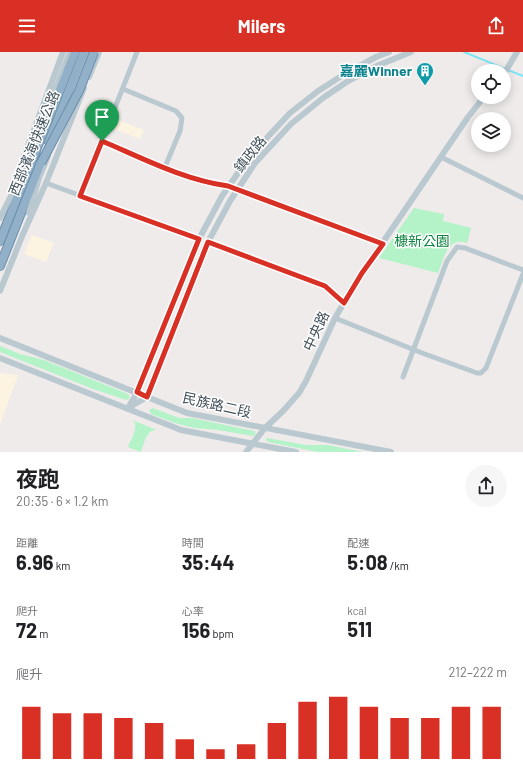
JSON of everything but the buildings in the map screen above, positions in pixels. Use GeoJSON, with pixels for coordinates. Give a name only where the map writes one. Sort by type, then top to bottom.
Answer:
{"type":"FeatureCollection","features":[{"type":"Feature","properties":{"kind":"highway","name":"西部濱海快速公路"},"geometry":{"type":"LineString","coordinates":[[0,241],[75,52]]}},
{"type":"Feature","properties":{"kind":"highway","name":"西部濱海快速公路"},"geometry":{"type":"LineString","coordinates":[[0,266],[84,52]]}},
{"type":"Feature","properties":{"kind":"highway"},"geometry":{"type":"LineString","coordinates":[[41,163],[79,91],[94,52]]}},
{"type":"Feature","properties":{"kind":"street"},"geometry":{"type":"LineString","coordinates":[[0,217],[63,52]]}},
{"type":"Feature","properties":{"kind":"street"},"geometry":{"type":"LineString","coordinates":[[0,217],[22,172],[70,52]]}},
{"type":"Feature","properties":{"kind":"street"},"geometry":{"type":"LineString","coordinates":[[0,291],[22,234],[40,178],[89,52]]}},
{"type":"Feature","properties":{"kind":"street"},"geometry":{"type":"LineString","coordinates":[[22,234],[46,183],[98,52]]}},
{"type":"Feature","properties":{"kind":"street"},"geometry":{"type":"LineString","coordinates":[[80,196],[137,52]]}},
{"type":"Feature","properties":{"kind":"street","name":"鎮政路"},"geometry":{"type":"LineString","coordinates":[[128,408],[137,392],[199,239],[228,186],[249,157],[290,113],[318,91],[343,75],[388,52]]}},
{"type":"Feature","properties":{"kind":"street","name":"鎮政路"},"geometry":{"type":"LineString","coordinates":[[147,397],[208,242],[230,201],[255,163],[291,124],[323,98],[348,81],[373,68],[411,52]]}},
{"type":"Feature","properties":{"kind":"street"},"geometry":{"type":"LineString","coordinates":[[509,64],[517,52]]}},
{"type":"Feature","properties":{"kind":"street"},"geometry":{"type":"LineString","coordinates":[[123,89],[176,111],[182,118],[165,167]]}},
{"type":"Feature","properties":{"kind":"street","name":"中央路"},"geometry":{"type":"LineString","coordinates":[[246,452],[265,428],[283,411],[301,390],[335,318],[362,273],[441,156],[478,104]]}},
{"type":"Feature","properties":{"kind":"street"},"geometry":{"type":"LineString","coordinates":[[102,141],[165,167],[209,183],[238,189],[383,244]]}},
{"type":"Feature","properties":{"kind":"street"},"geometry":{"type":"LineString","coordinates":[[441,156],[523,198]]}},
{"type":"Feature","properties":{"kind":"street"},"geometry":{"type":"LineString","coordinates":[[46,183],[199,239]]}},
{"type":"Feature","properties":{"kind":"street"},"geometry":{"type":"LineString","coordinates":[[208,242],[325,286],[344,303]]}},
{"type":"Feature","properties":{"kind":"street"},"geometry":{"type":"LineString","coordinates":[[403,377],[447,261],[457,247],[465,248],[523,270]]}},
{"type":"Feature","properties":{"kind":"street"},"geometry":{"type":"LineString","coordinates":[[335,318],[473,373],[481,372],[486,368],[523,274]]}},
{"type":"Feature","properties":{"kind":"street","name":"民族路二段"},"geometry":{"type":"LineString","coordinates":[[0,338],[187,413],[391,452]]}},
{"type":"Feature","properties":{"kind":"street"},"geometry":{"type":"LineString","coordinates":[[0,358],[181,430],[296,452]]}},
{"type":"Feature","properties":{"kind":"street"},"geometry":{"type":"LineString","coordinates":[[128,408],[147,397]]}},
{"type":"Feature","properties":{"kind":"shaded area"},"geometry":{"type":"Polygon","coordinates":[[[118,120],[144,130],[140,139],[114,129],[118,120]]]}},
{"type":"Feature","properties":{"kind":"shaded area"},"geometry":{"type":"Polygon","coordinates":[[[32,235],[54,243],[46,262],[24,254],[32,235]]]}},
{"type":"Feature","properties":{"kind":"shaded area"},"geometry":{"type":"Polygon","coordinates":[[[0,373],[18,375],[0,425],[0,373]]]}},
{"type":"Feature","properties":{"kind":"green space","name":"槺新公園"},"geometry":{"type":"Polygon","coordinates":[[[414,208],[444,214],[443,221],[471,228],[467,243],[455,243],[447,250],[438,273],[379,258],[414,208]]]}},
{"type":"Feature","properties":{"kind":"green space"},"geometry":{"type":"Polygon","coordinates":[[[0,346],[20,354],[44,360],[128,394],[130,398],[126,400],[93,389],[0,352],[0,346]]]}},
{"type":"Feature","properties":{"kind":"green space"},"geometry":{"type":"Polygon","coordinates":[[[153,408],[179,418],[192,418],[254,431],[256,434],[253,436],[195,428],[178,424],[151,414],[149,410],[153,408]]]}},
{"type":"Feature","properties":{"kind":"green space"},"geometry":{"type":"Polygon","coordinates":[[[132,420],[157,430],[153,430],[148,434],[141,452],[128,447],[135,429],[132,420]]]}},
{"type":"Feature","properties":{"kind":"green space"},"geometry":{"type":"Polygon","coordinates":[[[266,439],[306,445],[328,445],[362,452],[318,452],[268,442],[266,439]]]}},
{"type":"Feature","properties":{"kind":"waterway"},"geometry":{"type":"LineString","coordinates":[[464,52],[523,76]]}},
{"type":"Feature","properties":{"kind":"place","name":"嘉麗Winner"},"geometry":{"type":"Point","coordinates":[425,86]}},
{"type":"Feature","properties":{"kind":"route"},"geometry":{"type":"LineString","coordinates":[[102,141],[165,167],[209,183],[228,186],[383,244],[362,273],[344,303],[325,286],[208,242],[147,397],[137,392],[199,239],[80,196],[102,141]]}}]}
